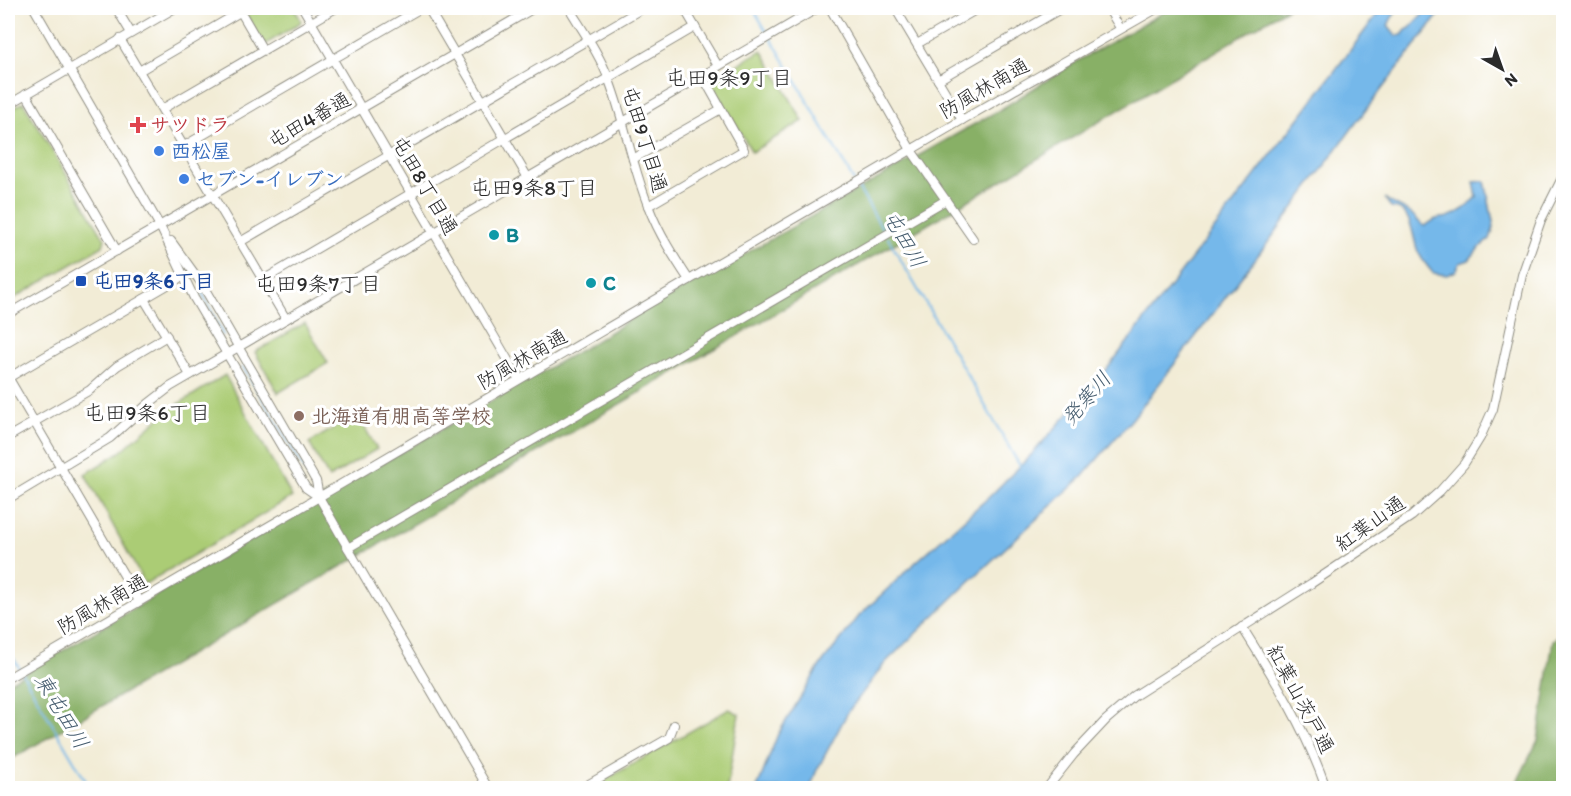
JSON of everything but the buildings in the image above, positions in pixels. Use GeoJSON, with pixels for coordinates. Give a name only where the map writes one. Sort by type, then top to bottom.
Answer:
{"type":"FeatureCollection","features":[{"type":"Feature","properties":{"kind":"street"},"geometry":{"type":"LineString","coordinates":[[34,8],[160,226],[194,298],[226,354],[306,488],[319,497]]}},
{"type":"Feature","properties":{"kind":"street"},"geometry":{"type":"LineString","coordinates":[[116,8],[131,33]]}},
{"type":"Feature","properties":{"kind":"street"},"geometry":{"type":"LineString","coordinates":[[8,105],[173,8]]}},
{"type":"Feature","properties":{"kind":"street","name":"屯田8丁目通"},"geometry":{"type":"LineString","coordinates":[[303,8],[519,379]]}},
{"type":"Feature","properties":{"kind":"street"},"geometry":{"type":"LineString","coordinates":[[162,109],[336,8]]}},
{"type":"Feature","properties":{"kind":"street"},"geometry":{"type":"LineString","coordinates":[[184,146],[421,8]]}},
{"type":"Feature","properties":{"kind":"street"},"geometry":{"type":"LineString","coordinates":[[428,8],[528,178]]}},
{"type":"Feature","properties":{"kind":"street","name":"屯田4番通"},"geometry":{"type":"LineString","coordinates":[[8,314],[534,8]]}},
{"type":"Feature","properties":{"kind":"street","name":"屯田9丁目通"},"geometry":{"type":"LineString","coordinates":[[569,8],[609,77],[648,206],[669,249],[688,280]]}},
{"type":"Feature","properties":{"kind":"street"},"geometry":{"type":"LineString","coordinates":[[240,242],[643,8]]}},
{"type":"Feature","properties":{"kind":"street"},"geometry":{"type":"LineString","coordinates":[[684,8],[718,66]]}},
{"type":"Feature","properties":{"kind":"street"},"geometry":{"type":"LineString","coordinates":[[8,499],[110,438],[170,387],[818,8]]}},
{"type":"Feature","properties":{"kind":"street"},"geometry":{"type":"LineString","coordinates":[[830,8],[911,150],[973,239]]}},
{"type":"Feature","properties":{"kind":"street"},"geometry":{"type":"LineString","coordinates":[[895,8],[962,120]]}},
{"type":"Feature","properties":{"kind":"street"},"geometry":{"type":"LineString","coordinates":[[917,44],[979,8]]}},
{"type":"Feature","properties":{"kind":"street"},"geometry":{"type":"LineString","coordinates":[[938,80],[1062,8]]}},
{"type":"Feature","properties":{"kind":"street"},"geometry":{"type":"LineString","coordinates":[[1108,8],[1120,28]]}},
{"type":"Feature","properties":{"kind":"street","name":"防風林南通"},"geometry":{"type":"LineString","coordinates":[[10,677],[962,120],[1158,8]]}},
{"type":"Feature","properties":{"kind":"street"},"geometry":{"type":"LineString","coordinates":[[139,71],[239,10],[263,50]]}},
{"type":"Feature","properties":{"kind":"street"},"geometry":{"type":"LineString","coordinates":[[263,280],[695,27]]}},
{"type":"Feature","properties":{"kind":"street"},"geometry":{"type":"LineString","coordinates":[[120,39],[286,319]]}},
{"type":"Feature","properties":{"kind":"street"},"geometry":{"type":"LineString","coordinates":[[648,206],[744,150],[702,75]]}},
{"type":"Feature","properties":{"kind":"street"},"geometry":{"type":"LineString","coordinates":[[26,94],[117,250]]}},
{"type":"Feature","properties":{"kind":"street"},"geometry":{"type":"LineString","coordinates":[[633,159],[721,109]]}},
{"type":"Feature","properties":{"kind":"street","name":"紅葉山通"},"geometry":{"type":"LineString","coordinates":[[1047,789],[1074,754],[1106,720],[1134,696],[1412,516],[1440,491],[1464,464],[1480,438],[1493,409],[1522,275],[1541,220],[1563,174]]}},
{"type":"Feature","properties":{"kind":"street"},"geometry":{"type":"LineString","coordinates":[[348,548],[945,200]]}},
{"type":"Feature","properties":{"kind":"street"},"geometry":{"type":"LineString","coordinates":[[160,226],[202,284],[316,481],[319,497],[488,789]]}},
{"type":"Feature","properties":{"kind":"street"},"geometry":{"type":"LineString","coordinates":[[139,601],[8,377],[183,276]]}},
{"type":"Feature","properties":{"kind":"street"},"geometry":{"type":"LineString","coordinates":[[144,299],[190,375]]}},
{"type":"Feature","properties":{"kind":"street"},"geometry":{"type":"LineString","coordinates":[[8,437],[90,390],[117,366],[167,336]]}},
{"type":"Feature","properties":{"kind":"street","name":"紅葉山茨戸通"},"geometry":{"type":"LineString","coordinates":[[1242,627],[1301,727],[1326,789]]}},
{"type":"Feature","properties":{"kind":"street"},"geometry":{"type":"LineString","coordinates":[[582,789],[669,738],[674,725]]}},
{"type":"Feature","properties":{"kind":"green space"},"geometry":{"type":"Polygon","coordinates":[[[242,8],[294,8],[301,20],[300,23],[266,44],[262,42],[242,8]]]}},
{"type":"Feature","properties":{"kind":"green space"},"geometry":{"type":"Polygon","coordinates":[[[1171,8],[1288,8],[961,205],[8,761],[8,683],[304,508],[637,315],[1001,109],[1074,63],[1171,8]]]}},
{"type":"Feature","properties":{"kind":"green space"},"geometry":{"type":"Polygon","coordinates":[[[762,50],[803,121],[752,152],[710,81],[762,50]]]}},
{"type":"Feature","properties":{"kind":"green space"},"geometry":{"type":"Polygon","coordinates":[[[23,102],[105,239],[103,246],[8,302],[8,111],[23,102]]]}},
{"type":"Feature","properties":{"kind":"green space"},"geometry":{"type":"Polygon","coordinates":[[[305,323],[328,363],[278,393],[255,352],[305,323]]]}},
{"type":"Feature","properties":{"kind":"green space"},"geometry":{"type":"Polygon","coordinates":[[[225,375],[292,497],[145,584],[85,474],[120,452],[167,411],[225,375]]]}},
{"type":"Feature","properties":{"kind":"green space"},"geometry":{"type":"Polygon","coordinates":[[[357,414],[377,449],[329,478],[309,443],[357,414]]]}},
{"type":"Feature","properties":{"kind":"green space"},"geometry":{"type":"Polygon","coordinates":[[[1563,635],[1563,788],[1514,788],[1538,740],[1553,640],[1563,635]]]}},
{"type":"Feature","properties":{"kind":"green space"},"geometry":{"type":"Polygon","coordinates":[[[729,709],[739,714],[727,788],[591,788],[729,709]]]}},
{"type":"Feature","properties":{"kind":"water","name":"発寒川"},"geometry":{"type":"Polygon","coordinates":[[[1382,8],[1398,8],[1388,26],[1396,36],[1402,35],[1429,8],[1444,8],[1133,418],[1082,477],[885,663],[848,712],[810,788],[757,788],[778,734],[819,667],[860,615],[989,497],[1030,456],[1097,382],[1382,8]]]}},
{"type":"Feature","properties":{"kind":"water"},"geometry":{"type":"Polygon","coordinates":[[[1485,181],[1494,227],[1490,239],[1469,260],[1460,263],[1456,271],[1447,275],[1433,273],[1418,252],[1407,217],[1398,209],[1391,208],[1385,198],[1404,209],[1425,226],[1468,206],[1477,197],[1474,182],[1485,181]]]}},
{"type":"Feature","properties":{"kind":"waterway","name":"屯田川"},"geometry":{"type":"LineString","coordinates":[[753,8],[768,34]]}},
{"type":"Feature","properties":{"kind":"waterway","name":"屯田川"},"geometry":{"type":"LineString","coordinates":[[771,38],[854,181]]}},
{"type":"Feature","properties":{"kind":"waterway","name":"屯田川"},"geometry":{"type":"LineString","coordinates":[[857,186],[885,233]]}},
{"type":"Feature","properties":{"kind":"waterway","name":"屯田川"},"geometry":{"type":"LineString","coordinates":[[888,238],[1020,466]]}},
{"type":"Feature","properties":{"kind":"waterway"},"geometry":{"type":"LineString","coordinates":[[203,294],[223,335]]}},
{"type":"Feature","properties":{"kind":"waterway"},"geometry":{"type":"LineString","coordinates":[[243,367],[308,475]]}},
{"type":"Feature","properties":{"kind":"waterway","name":"東屯田川"},"geometry":{"type":"LineString","coordinates":[[8,649],[90,788]]}},
{"type":"Feature","properties":{"kind":"place","name":"サツドラ"},"geometry":{"type":"Point","coordinates":[138,125]}},
{"type":"Feature","properties":{"kind":"place","name":"西松屋"},"geometry":{"type":"Point","coordinates":[159,151]}},
{"type":"Feature","properties":{"kind":"place","name":"セブン-イレブン"},"geometry":{"type":"Point","coordinates":[184,179]}},
{"type":"Feature","properties":{"kind":"place","name":"B"},"geometry":{"type":"Point","coordinates":[494,235]}},
{"type":"Feature","properties":{"kind":"place","name":"屯田9条6丁目"},"geometry":{"type":"Point","coordinates":[81,281]}},
{"type":"Feature","properties":{"kind":"place","name":"C"},"geometry":{"type":"Point","coordinates":[591,283]}},
{"type":"Feature","properties":{"kind":"place","name":"北海道有朋高等学校"},"geometry":{"type":"Point","coordinates":[299,416]}},
{"type":"Feature","properties":{"kind":"district","name":"屯田9条9丁目"},"geometry":{"type":"Point","coordinates":[729,77]}},
{"type":"Feature","properties":{"kind":"district","name":"屯田9条8丁目"},"geometry":{"type":"Point","coordinates":[534,187]}},
{"type":"Feature","properties":{"kind":"district","name":"屯田9条7丁目"},"geometry":{"type":"Point","coordinates":[318,283]}},
{"type":"Feature","properties":{"kind":"district","name":"屯田9条6丁目"},"geometry":{"type":"Point","coordinates":[147,412]}}]}
